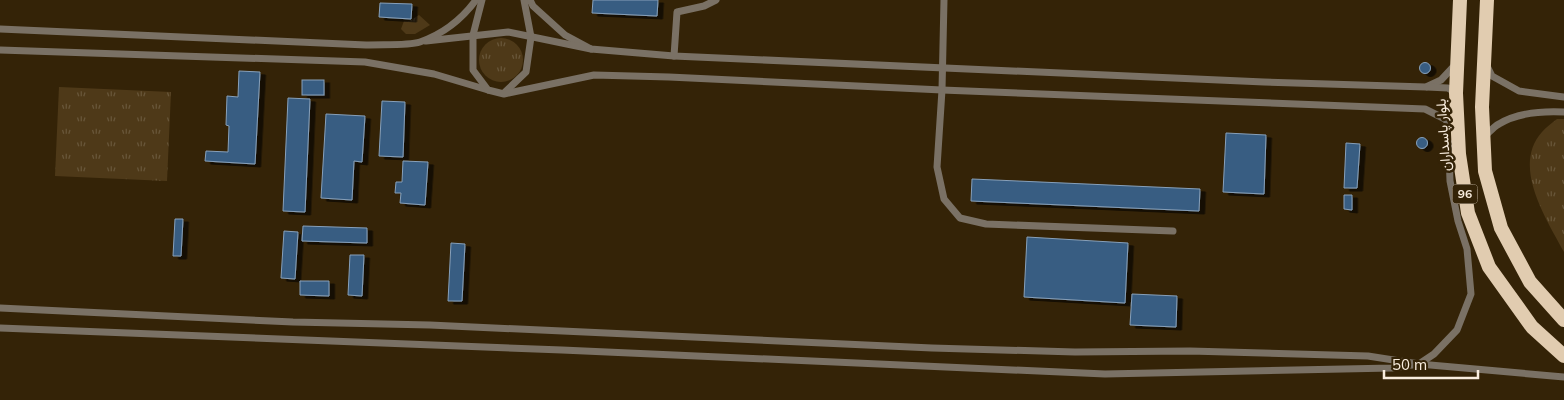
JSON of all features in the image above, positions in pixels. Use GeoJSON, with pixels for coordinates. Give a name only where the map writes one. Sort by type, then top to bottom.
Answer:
{"type":"FeatureCollection","features":[{"type":"Feature","properties":{"kind":"highway","name":"بلوار پاسداران"},"geometry":{"type":"LineString","coordinates":[[1460,0],[1456,93],[1459,154],[1468,213],[1489,267],[1532,327],[1564,356]]}},
{"type":"Feature","properties":{"kind":"highway","name":"96"},"geometry":{"type":"LineString","coordinates":[[1487,0],[1482,107],[1485,171],[1501,228],[1530,282],[1564,320]]}},
{"type":"Feature","properties":{"kind":"lane"},"geometry":{"type":"LineString","coordinates":[[419,42],[446,30],[476,0]]}},
{"type":"Feature","properties":{"kind":"lane"},"geometry":{"type":"LineString","coordinates":[[482,0],[473,35],[473,70],[488,90]]}},
{"type":"Feature","properties":{"kind":"lane"},"geometry":{"type":"LineString","coordinates":[[504,94],[526,72],[531,37],[524,0]]}},
{"type":"Feature","properties":{"kind":"lane"},"geometry":{"type":"LineString","coordinates":[[530,0],[533,6],[565,35],[591,48]]}},
{"type":"Feature","properties":{"kind":"lane"},"geometry":{"type":"LineString","coordinates":[[674,56],[677,12],[704,6],[716,0]]}},
{"type":"Feature","properties":{"kind":"lane"},"geometry":{"type":"LineString","coordinates":[[944,0],[942,90],[937,167],[944,199],[960,218],[986,224],[1173,231]]}},
{"type":"Feature","properties":{"kind":"lane"},"geometry":{"type":"LineString","coordinates":[[0,29],[366,45],[419,42],[508,32],[591,48],[674,56],[1448,88],[1456,93]]}},
{"type":"Feature","properties":{"kind":"lane"},"geometry":{"type":"LineString","coordinates":[[0,50],[365,62],[434,74],[504,94],[594,75],[1425,109],[1445,119],[1458,136],[1450,152],[1450,181],[1458,221],[1467,249],[1471,294],[1457,330],[1434,354],[1419,364],[1392,368],[1105,374],[0,328]]}},
{"type":"Feature","properties":{"kind":"lane"},"geometry":{"type":"LineString","coordinates":[[1484,60],[1492,76],[1519,91],[1564,97]]}},
{"type":"Feature","properties":{"kind":"lane"},"geometry":{"type":"LineString","coordinates":[[1426,87],[1441,80],[1457,63]]}},
{"type":"Feature","properties":{"kind":"lane"},"geometry":{"type":"LineString","coordinates":[[1484,138],[1498,124],[1513,118],[1543,112],[1564,112]]}},
{"type":"Feature","properties":{"kind":"lane"},"geometry":{"type":"LineString","coordinates":[[0,308],[293,322],[440,325],[932,348],[1368,356],[1419,364],[1564,377]]}},
{"type":"Feature","properties":{"kind":"green space"},"geometry":{"type":"Polygon","coordinates":[[[419,15],[430,25],[415,34],[406,34],[401,29],[404,21],[409,21],[419,15]]]}},
{"type":"Feature","properties":{"kind":"green space"},"geometry":{"type":"Polygon","coordinates":[[[505,38],[517,44],[522,51],[522,69],[517,76],[510,81],[497,82],[489,79],[482,72],[479,56],[482,48],[489,41],[505,38]]]}},
{"type":"Feature","properties":{"kind":"green space"},"geometry":{"type":"Polygon","coordinates":[[[59,87],[171,92],[167,181],[55,176],[59,87]]]}},
{"type":"Feature","properties":{"kind":"green space"},"geometry":{"type":"Polygon","coordinates":[[[1557,119],[1564,119],[1564,252],[1541,209],[1535,193],[1530,161],[1533,146],[1542,132],[1557,119]]]}},
{"type":"Feature","properties":{"kind":"building"},"geometry":{"type":"Polygon","coordinates":[[[593,0],[658,0],[657,16],[592,13],[593,0]]]}},
{"type":"Feature","properties":{"kind":"building"},"geometry":{"type":"Polygon","coordinates":[[[380,3],[412,4],[411,19],[379,17],[380,3]]]}},
{"type":"Feature","properties":{"kind":"building"},"geometry":{"type":"Polygon","coordinates":[[[1423,63],[1427,63],[1430,68],[1429,72],[1423,73],[1420,70],[1420,66],[1423,63]]]}},
{"type":"Feature","properties":{"kind":"building"},"geometry":{"type":"Polygon","coordinates":[[[239,71],[260,72],[255,164],[205,161],[206,151],[228,152],[229,126],[226,125],[227,96],[238,97],[239,71]]]}},
{"type":"Feature","properties":{"kind":"building"},"geometry":{"type":"Polygon","coordinates":[[[302,80],[324,80],[324,95],[302,95],[302,80]]]}},
{"type":"Feature","properties":{"kind":"building"},"geometry":{"type":"Polygon","coordinates":[[[288,98],[310,99],[305,212],[283,211],[288,98]]]}},
{"type":"Feature","properties":{"kind":"building"},"geometry":{"type":"Polygon","coordinates":[[[382,101],[405,102],[403,157],[379,156],[382,101]]]}},
{"type":"Feature","properties":{"kind":"building"},"geometry":{"type":"Polygon","coordinates":[[[326,114],[365,116],[362,162],[354,161],[352,200],[321,198],[326,114]]]}},
{"type":"Feature","properties":{"kind":"building"},"geometry":{"type":"Polygon","coordinates":[[[1226,133],[1266,135],[1264,194],[1223,192],[1226,133]]]}},
{"type":"Feature","properties":{"kind":"building"},"geometry":{"type":"Polygon","coordinates":[[[1420,138],[1424,138],[1427,143],[1426,147],[1420,148],[1417,145],[1417,141],[1420,138]]]}},
{"type":"Feature","properties":{"kind":"building"},"geometry":{"type":"Polygon","coordinates":[[[1346,143],[1360,144],[1357,188],[1344,188],[1346,143]]]}},
{"type":"Feature","properties":{"kind":"building"},"geometry":{"type":"Polygon","coordinates":[[[403,161],[428,162],[425,205],[400,203],[401,193],[395,193],[396,182],[402,182],[403,161]]]}},
{"type":"Feature","properties":{"kind":"building"},"geometry":{"type":"Polygon","coordinates":[[[972,179],[1200,189],[1199,211],[971,201],[972,179]]]}},
{"type":"Feature","properties":{"kind":"building"},"geometry":{"type":"Polygon","coordinates":[[[1344,195],[1352,195],[1352,210],[1344,209],[1344,195]]]}},
{"type":"Feature","properties":{"kind":"building"},"geometry":{"type":"Polygon","coordinates":[[[175,219],[183,219],[181,256],[173,256],[175,219]]]}},
{"type":"Feature","properties":{"kind":"building"},"geometry":{"type":"Polygon","coordinates":[[[303,226],[367,228],[367,243],[302,241],[303,226]]]}},
{"type":"Feature","properties":{"kind":"building"},"geometry":{"type":"Polygon","coordinates":[[[284,231],[298,232],[295,279],[281,278],[284,231]]]}},
{"type":"Feature","properties":{"kind":"building"},"geometry":{"type":"Polygon","coordinates":[[[1027,237],[1128,243],[1125,303],[1024,297],[1027,237]]]}},
{"type":"Feature","properties":{"kind":"building"},"geometry":{"type":"Polygon","coordinates":[[[451,243],[465,244],[462,301],[448,301],[451,243]]]}},
{"type":"Feature","properties":{"kind":"building"},"geometry":{"type":"Polygon","coordinates":[[[350,255],[364,255],[362,296],[348,295],[350,255]]]}},
{"type":"Feature","properties":{"kind":"building"},"geometry":{"type":"Polygon","coordinates":[[[300,281],[329,281],[329,296],[300,295],[300,281]]]}},
{"type":"Feature","properties":{"kind":"building"},"geometry":{"type":"Polygon","coordinates":[[[1132,294],[1177,296],[1176,327],[1130,325],[1132,294]]]}}]}
